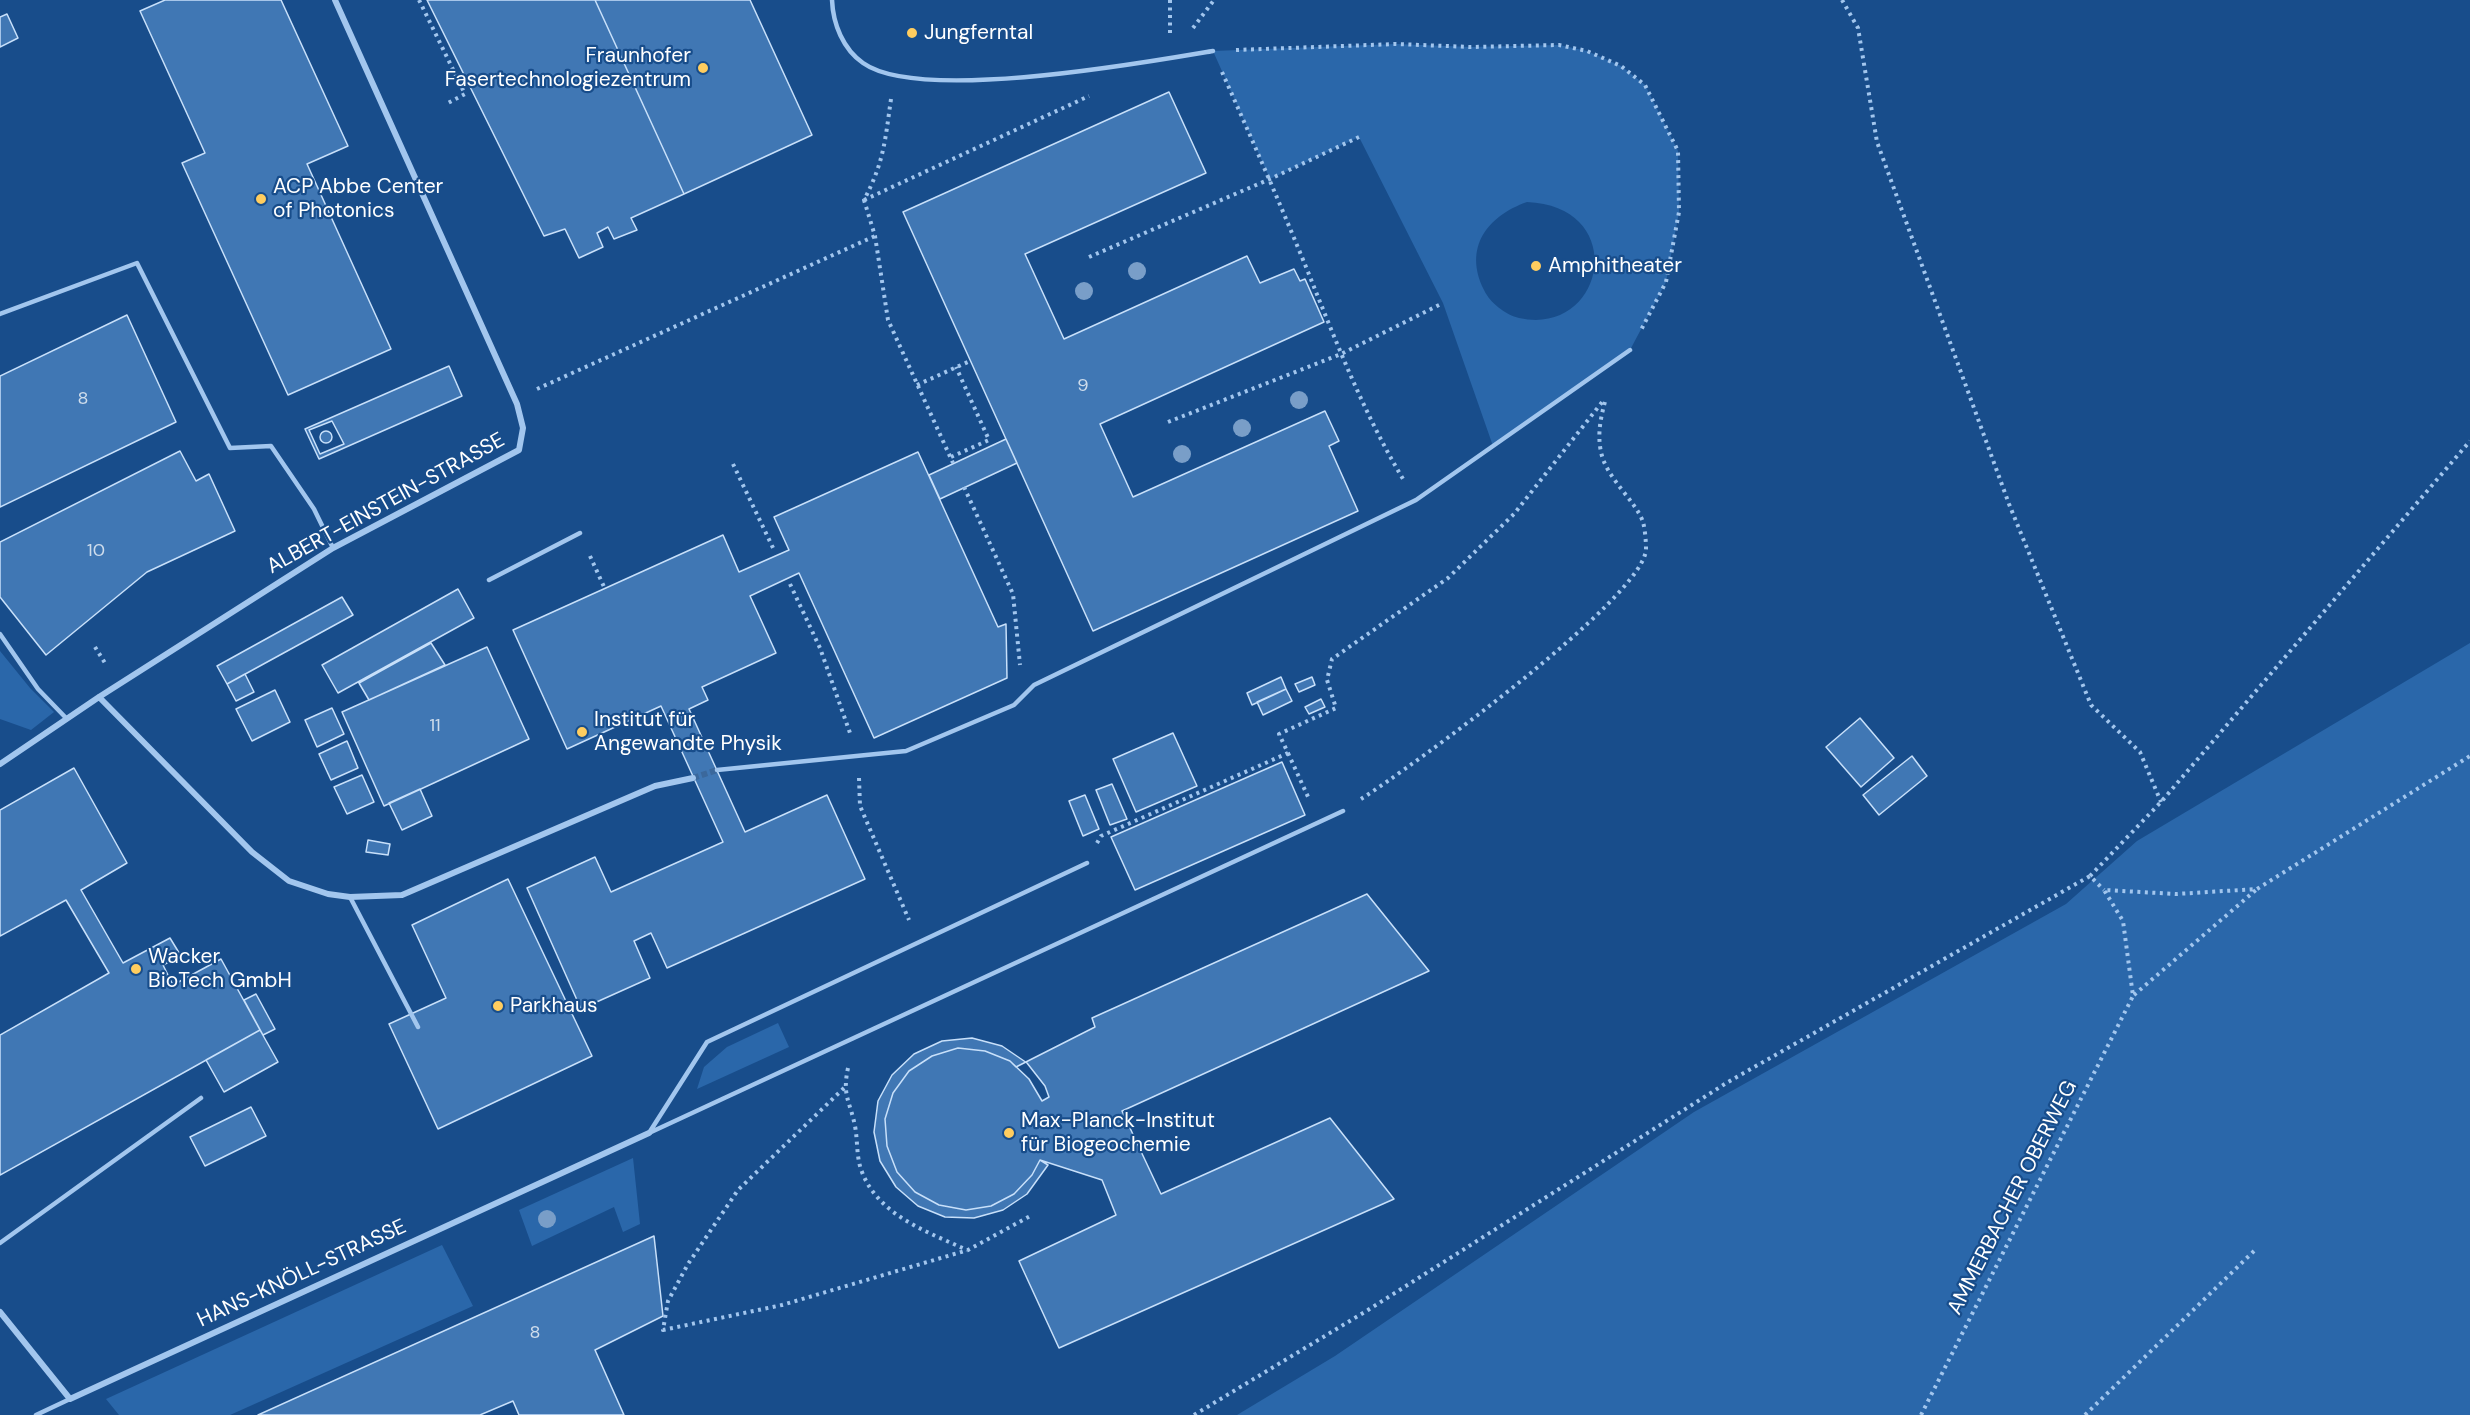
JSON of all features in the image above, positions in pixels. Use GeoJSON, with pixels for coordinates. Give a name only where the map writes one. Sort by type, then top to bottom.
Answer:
{"type":"FeatureCollection","features":[{"type":"Feature","properties":{"kind":"street","name":"ALBERT-EINSTEIN-STRASSE"},"geometry":{"type":"LineString","coordinates":[[0,764],[99,697],[333,548],[519,450],[523,428],[517,404],[335,0]]}},
{"type":"Feature","properties":{"kind":"street"},"geometry":{"type":"LineString","coordinates":[[99,697],[252,852],[289,881],[328,894],[350,897],[402,895],[655,786],[693,778]]}},
{"type":"Feature","properties":{"kind":"street","name":"HANS-KNÖLL-STRASSE"},"geometry":{"type":"LineString","coordinates":[[70,1399],[649,1133]]}},
{"type":"Feature","properties":{"kind":"street"},"geometry":{"type":"LineString","coordinates":[[0,1312],[70,1399]]}},
{"type":"Feature","properties":{"kind":"lane"},"geometry":{"type":"LineString","coordinates":[[832,0],[844,46],[864,64],[894,76],[989,81],[1213,51]]}},
{"type":"Feature","properties":{"kind":"lane"},"geometry":{"type":"LineString","coordinates":[[0,314],[137,263],[230,448],[271,446],[314,509],[333,548]]}},
{"type":"Feature","properties":{"kind":"lane"},"geometry":{"type":"LineString","coordinates":[[717,771],[857,754],[906,751],[1014,705],[1034,685],[1416,500],[1630,350]]}},
{"type":"Feature","properties":{"kind":"lane"},"geometry":{"type":"LineString","coordinates":[[489,580],[580,533]]}},
{"type":"Feature","properties":{"kind":"lane"},"geometry":{"type":"LineString","coordinates":[[0,634],[38,689],[67,719]]}},
{"type":"Feature","properties":{"kind":"lane"},"geometry":{"type":"LineString","coordinates":[[649,1133],[1343,811]]}},
{"type":"Feature","properties":{"kind":"lane"},"geometry":{"type":"LineString","coordinates":[[649,1133],[708,1042],[1088,863]]}},
{"type":"Feature","properties":{"kind":"lane"},"geometry":{"type":"LineString","coordinates":[[350,897],[418,1027]]}},
{"type":"Feature","properties":{"kind":"lane"},"geometry":{"type":"LineString","coordinates":[[0,1243],[201,1098]]}},
{"type":"Feature","properties":{"kind":"lane"},"geometry":{"type":"LineString","coordinates":[[36,1415],[70,1399]]}},
{"type":"Feature","properties":{"kind":"path"},"geometry":{"type":"LineString","coordinates":[[419,0],[465,94],[446,104]]}},
{"type":"Feature","properties":{"kind":"path"},"geometry":{"type":"LineString","coordinates":[[1170,0],[1171,58]]}},
{"type":"Feature","properties":{"kind":"path"},"geometry":{"type":"LineString","coordinates":[[1843,0],[1858,28],[1877,142],[2009,504],[2091,705],[2140,753],[2161,802]]}},
{"type":"Feature","properties":{"kind":"path"},"geometry":{"type":"LineString","coordinates":[[1311,802],[1279,734],[1336,708],[1327,680],[1332,659],[1448,578],[1515,514],[1605,398],[1666,282],[1678,212],[1678,151],[1645,85],[1622,66],[1587,51],[1559,45],[1471,47],[1396,44],[1213,51],[1270,179],[1341,354],[1384,446],[1416,500]]}},
{"type":"Feature","properties":{"kind":"path"},"geometry":{"type":"LineString","coordinates":[[864,201],[1097,93]]}},
{"type":"Feature","properties":{"kind":"path"},"geometry":{"type":"LineString","coordinates":[[888,123],[887,146],[864,201],[875,236],[888,320],[953,463]]}},
{"type":"Feature","properties":{"kind":"path"},"geometry":{"type":"LineString","coordinates":[[1089,256],[1270,179],[1359,137]]}},
{"type":"Feature","properties":{"kind":"path"},"geometry":{"type":"LineString","coordinates":[[517,404],[535,390],[875,236]]}},
{"type":"Feature","properties":{"kind":"path"},"geometry":{"type":"LineString","coordinates":[[1168,422],[1341,354],[1443,303]]}},
{"type":"Feature","properties":{"kind":"path"},"geometry":{"type":"LineString","coordinates":[[917,384],[970,361]]}},
{"type":"Feature","properties":{"kind":"path"},"geometry":{"type":"LineString","coordinates":[[951,458],[989,440],[956,367]]}},
{"type":"Feature","properties":{"kind":"path"},"geometry":{"type":"LineString","coordinates":[[1343,811],[1400,774],[1499,699],[1566,644],[1630,581],[1646,552],[1643,521],[1617,486],[1601,454],[1599,428],[1605,398]]}},
{"type":"Feature","properties":{"kind":"path"},"geometry":{"type":"LineString","coordinates":[[1194,1415],[1368,1310],[1728,1082],[2090,876],[2161,802],[2470,441]]}},
{"type":"Feature","properties":{"kind":"path"},"geometry":{"type":"LineString","coordinates":[[733,464],[774,550]]}},
{"type":"Feature","properties":{"kind":"path"},"geometry":{"type":"LineString","coordinates":[[964,487],[1013,594],[1019,664]]}},
{"type":"Feature","properties":{"kind":"path"},"geometry":{"type":"LineString","coordinates":[[580,533],[606,589]]}},
{"type":"Feature","properties":{"kind":"path"},"geometry":{"type":"LineString","coordinates":[[790,584],[820,648],[857,754]]}},
{"type":"Feature","properties":{"kind":"path"},"geometry":{"type":"LineString","coordinates":[[1088,863],[1101,836],[1288,753]]}},
{"type":"Feature","properties":{"kind":"path","name":"AMMERBACHER OBERWEG"},"geometry":{"type":"LineString","coordinates":[[1921,1415],[2133,996],[2257,889],[2470,756]]}},
{"type":"Feature","properties":{"kind":"path"},"geometry":{"type":"LineString","coordinates":[[860,806],[919,942]]}},
{"type":"Feature","properties":{"kind":"path"},"geometry":{"type":"LineString","coordinates":[[2090,876],[2104,890],[2123,921],[2133,996]]}},
{"type":"Feature","properties":{"kind":"path","name":"AMMERBACHER OBERWEG"},"geometry":{"type":"LineString","coordinates":[[2104,890],[2176,894],[2257,889]]}},
{"type":"Feature","properties":{"kind":"path"},"geometry":{"type":"LineString","coordinates":[[855,1038],[844,1088],[855,1126],[862,1172],[872,1191],[889,1209],[912,1225],[968,1250]]}},
{"type":"Feature","properties":{"kind":"path"},"geometry":{"type":"LineString","coordinates":[[844,1088],[738,1190],[688,1264],[668,1301],[663,1330],[782,1305],[968,1250],[1032,1215]]}},
{"type":"Feature","properties":{"kind":"path"},"geometry":{"type":"LineString","coordinates":[[2085,1415],[2254,1251]]}},
{"type":"Feature","properties":{"kind":"shaded area"},"geometry":{"type":"Polygon","coordinates":[[[1396,44],[1471,47],[1559,45],[1587,51],[1621,66],[1645,85],[1678,151],[1679,212],[1666,282],[1630,350],[1493,446],[1443,303],[1359,137],[1270,179],[1213,51],[1396,44]],[[1527,202],[1500,216],[1483,236],[1476,260],[1478,275],[1490,299],[1509,314],[1519,318],[1549,319],[1571,308],[1587,291],[1594,269],[1593,245],[1581,224],[1560,209],[1527,202]]]}},
{"type":"Feature","properties":{"kind":"shaded area"},"geometry":{"type":"Polygon","coordinates":[[[2470,643],[2470,1415],[1237,1415],[1335,1356],[1694,1112],[2066,904],[2137,841],[2470,643]]]}},
{"type":"Feature","properties":{"kind":"shaded area"},"geometry":{"type":"Polygon","coordinates":[[[0,651],[30,688],[54,712],[31,730],[0,719],[0,651]]]}},
{"type":"Feature","properties":{"kind":"shaded area"},"geometry":{"type":"Polygon","coordinates":[[[778,1023],[789,1047],[697,1089],[704,1067],[727,1047],[778,1023]]]}},
{"type":"Feature","properties":{"kind":"shaded area"},"geometry":{"type":"Polygon","coordinates":[[[633,1158],[640,1224],[623,1232],[614,1207],[532,1246],[519,1210],[633,1158]]]}},
{"type":"Feature","properties":{"kind":"shaded area"},"geometry":{"type":"Polygon","coordinates":[[[442,1245],[473,1306],[230,1415],[119,1415],[106,1399],[442,1245]]]}},
{"type":"Feature","properties":{"kind":"building","name":"ACP Abbe Center of Photonics"},"geometry":{"type":"Polygon","coordinates":[[[165,0],[281,0],[348,146],[307,164],[391,349],[288,395],[182,163],[205,153],[140,11],[165,0]]]}},
{"type":"Feature","properties":{"kind":"building"},"geometry":{"type":"Polygon","coordinates":[[[427,0],[595,0],[684,194],[631,218],[637,230],[614,239],[608,227],[597,233],[603,247],[579,258],[565,229],[544,236],[427,0]]]}},
{"type":"Feature","properties":{"kind":"building","name":"Fraunhofer Fasertechnologiezentrum"},"geometry":{"type":"Polygon","coordinates":[[[595,0],[750,0],[812,135],[684,194],[595,0]]]}},
{"type":"Feature","properties":{"kind":"building"},"geometry":{"type":"Polygon","coordinates":[[[7,14],[18,38],[0,47],[0,17],[7,14]]]}},
{"type":"Feature","properties":{"kind":"building"},"geometry":{"type":"Polygon","coordinates":[[[1169,92],[1206,173],[1025,254],[1064,339],[1247,256],[1260,283],[1294,269],[1300,281],[1305,279],[1324,322],[1100,424],[1133,497],[1325,411],[1339,441],[1329,446],[1358,511],[1093,631],[903,212],[1169,92]]]}},
{"type":"Feature","properties":{"kind":"building"},"geometry":{"type":"Polygon","coordinates":[[[127,315],[176,422],[0,507],[0,376],[127,315]]]}},
{"type":"Feature","properties":{"kind":"building"},"geometry":{"type":"Polygon","coordinates":[[[449,366],[462,396],[319,459],[305,429],[449,366]],[[332,421],[309,430],[320,454],[344,444],[332,421]]]}},
{"type":"Feature","properties":{"kind":"building"},"geometry":{"type":"Polygon","coordinates":[[[326,431],[332,437],[326,443],[320,437],[326,431]]]}},
{"type":"Feature","properties":{"kind":"building"},"geometry":{"type":"Polygon","coordinates":[[[1006,439],[1017,463],[940,499],[929,475],[1006,439]]]}},
{"type":"Feature","properties":{"kind":"building"},"geometry":{"type":"Polygon","coordinates":[[[180,451],[196,481],[209,474],[235,531],[147,572],[46,655],[0,597],[0,542],[180,451]]]}},
{"type":"Feature","properties":{"kind":"building","name":"Institut für Angewandte Physik"},"geometry":{"type":"Polygon","coordinates":[[[918,452],[998,627],[1006,624],[1007,678],[874,738],[799,573],[750,596],[776,653],[702,687],[708,700],[689,709],[745,832],[827,795],[865,879],[667,968],[651,933],[634,941],[650,978],[581,1009],[527,888],[595,857],[611,892],[723,842],[661,706],[567,749],[513,630],[723,535],[739,572],[789,550],[774,517],[918,452]]]}},
{"type":"Feature","properties":{"kind":"building"},"geometry":{"type":"Polygon","coordinates":[[[458,589],[474,618],[338,693],[322,665],[458,589]]]}},
{"type":"Feature","properties":{"kind":"building"},"geometry":{"type":"Polygon","coordinates":[[[342,597],[353,615],[227,684],[217,666],[342,597]]]}},
{"type":"Feature","properties":{"kind":"building"},"geometry":{"type":"Polygon","coordinates":[[[431,643],[445,665],[369,700],[359,683],[431,643]]]}},
{"type":"Feature","properties":{"kind":"building"},"geometry":{"type":"Polygon","coordinates":[[[487,647],[529,739],[384,806],[342,712],[487,647]]]}},
{"type":"Feature","properties":{"kind":"building"},"geometry":{"type":"Polygon","coordinates":[[[245,674],[254,692],[236,701],[227,684],[245,674]]]}},
{"type":"Feature","properties":{"kind":"building"},"geometry":{"type":"Polygon","coordinates":[[[1281,677],[1286,689],[1252,705],[1247,693],[1281,677]]]}},
{"type":"Feature","properties":{"kind":"building"},"geometry":{"type":"Polygon","coordinates":[[[1312,677],[1315,685],[1299,692],[1295,684],[1312,677]]]}},
{"type":"Feature","properties":{"kind":"building"},"geometry":{"type":"Polygon","coordinates":[[[1286,689],[1292,701],[1263,715],[1257,702],[1286,689]]]}},
{"type":"Feature","properties":{"kind":"building"},"geometry":{"type":"Polygon","coordinates":[[[275,690],[290,722],[252,741],[236,709],[275,690]]]}},
{"type":"Feature","properties":{"kind":"building"},"geometry":{"type":"Polygon","coordinates":[[[1321,699],[1325,707],[1309,714],[1305,707],[1321,699]]]}},
{"type":"Feature","properties":{"kind":"building"},"geometry":{"type":"Polygon","coordinates":[[[332,708],[344,734],[317,747],[305,720],[332,708]]]}},
{"type":"Feature","properties":{"kind":"building"},"geometry":{"type":"Polygon","coordinates":[[[1860,718],[1894,758],[1861,787],[1826,747],[1860,718]]]}},
{"type":"Feature","properties":{"kind":"building"},"geometry":{"type":"Polygon","coordinates":[[[1173,733],[1197,786],[1136,812],[1113,759],[1173,733]]]}},
{"type":"Feature","properties":{"kind":"building"},"geometry":{"type":"Polygon","coordinates":[[[347,741],[358,768],[331,780],[319,754],[347,741]]]}},
{"type":"Feature","properties":{"kind":"building"},"geometry":{"type":"Polygon","coordinates":[[[1912,756],[1927,776],[1879,815],[1863,795],[1912,756]]]}},
{"type":"Feature","properties":{"kind":"building"},"geometry":{"type":"Polygon","coordinates":[[[1282,762],[1305,815],[1135,890],[1111,837],[1282,762]]]}},
{"type":"Feature","properties":{"kind":"building","name":"Wacker BioTech GmbH"},"geometry":{"type":"Polygon","coordinates":[[[74,768],[127,863],[81,890],[123,963],[170,938],[181,956],[163,965],[173,985],[221,959],[260,1030],[0,1175],[0,1035],[109,973],[66,900],[0,936],[0,810],[74,768]]]}},
{"type":"Feature","properties":{"kind":"building"},"geometry":{"type":"Polygon","coordinates":[[[362,775],[374,802],[347,814],[334,787],[362,775]]]}},
{"type":"Feature","properties":{"kind":"building"},"geometry":{"type":"Polygon","coordinates":[[[1112,784],[1127,819],[1110,825],[1096,790],[1112,784]]]}},
{"type":"Feature","properties":{"kind":"building"},"geometry":{"type":"Polygon","coordinates":[[[420,789],[432,816],[402,830],[389,803],[420,789]]]}},
{"type":"Feature","properties":{"kind":"building"},"geometry":{"type":"Polygon","coordinates":[[[1085,795],[1099,829],[1083,836],[1069,801],[1085,795]]]}},
{"type":"Feature","properties":{"kind":"building"},"geometry":{"type":"Polygon","coordinates":[[[368,840],[390,844],[388,855],[366,852],[368,840]]]}},
{"type":"Feature","properties":{"kind":"building","name":"Parkhaus"},"geometry":{"type":"Polygon","coordinates":[[[508,879],[592,1056],[438,1129],[389,1024],[446,998],[412,925],[508,879]]]}},
{"type":"Feature","properties":{"kind":"building","name":"Max-Planck-Institut für Biogeochemie"},"geometry":{"type":"Polygon","coordinates":[[[1367,894],[1429,971],[1122,1111],[1161,1194],[1330,1118],[1394,1199],[1059,1348],[1019,1261],[1116,1215],[1102,1180],[1040,1160],[1032,1175],[1014,1194],[991,1206],[966,1210],[939,1205],[915,1192],[897,1172],[887,1146],[885,1119],[893,1093],[909,1071],[932,1056],[958,1048],[985,1051],[1010,1061],[1016,1067],[1095,1027],[1092,1018],[1367,894]]]}},
{"type":"Feature","properties":{"kind":"building"},"geometry":{"type":"Polygon","coordinates":[[[256,994],[275,1029],[263,1035],[244,1000],[256,994]]]}},
{"type":"Feature","properties":{"kind":"building"},"geometry":{"type":"Polygon","coordinates":[[[260,1030],[278,1062],[224,1092],[206,1060],[260,1030]]]}},
{"type":"Feature","properties":{"kind":"building"},"geometry":{"type":"Polygon","coordinates":[[[972,1038],[1002,1046],[1027,1063],[1045,1086],[1049,1097],[1042,1101],[1029,1079],[1010,1061],[985,1051],[958,1048],[932,1056],[909,1071],[893,1093],[885,1119],[887,1146],[897,1172],[915,1192],[939,1205],[966,1210],[991,1206],[1014,1194],[1032,1175],[1040,1160],[1048,1165],[1027,1194],[1003,1210],[974,1218],[945,1217],[918,1206],[896,1187],[880,1161],[874,1132],[878,1101],[892,1075],[914,1054],[942,1041],[972,1038]]]}},
{"type":"Feature","properties":{"kind":"building"},"geometry":{"type":"Polygon","coordinates":[[[251,1107],[266,1136],[205,1166],[190,1137],[251,1107]]]}},
{"type":"Feature","properties":{"kind":"building"},"geometry":{"type":"Polygon","coordinates":[[[654,1236],[663,1316],[595,1350],[624,1415],[519,1415],[513,1401],[480,1415],[258,1415],[654,1236]]]}},
{"type":"Feature","properties":{"kind":"tunnel"},"geometry":{"type":"LineString","coordinates":[[693,778],[717,770]]}},
{"type":"Feature","properties":{"kind":"place","name":"Jungferntal"},"geometry":{"type":"Point","coordinates":[912,33]}},
{"type":"Feature","properties":{"kind":"place","name":"Fraunhofer Fasertechnologiezentrum"},"geometry":{"type":"Point","coordinates":[703,68]}},
{"type":"Feature","properties":{"kind":"place","name":"ACP Abbe Center of Photonics"},"geometry":{"type":"Point","coordinates":[261,199]}},
{"type":"Feature","properties":{"kind":"place","name":"Amphitheater"},"geometry":{"type":"Point","coordinates":[1536,266]}},
{"type":"Feature","properties":{"kind":"place","name":"Institut für Angewandte Physik"},"geometry":{"type":"Point","coordinates":[582,732]}},
{"type":"Feature","properties":{"kind":"place","name":"Wacker BioTech GmbH"},"geometry":{"type":"Point","coordinates":[136,969]}},
{"type":"Feature","properties":{"kind":"place","name":"Parkhaus"},"geometry":{"type":"Point","coordinates":[498,1006]}},
{"type":"Feature","properties":{"kind":"place","name":"Max-Planck-Institut für Biogeochemie"},"geometry":{"type":"Point","coordinates":[1009,1133]}}]}
